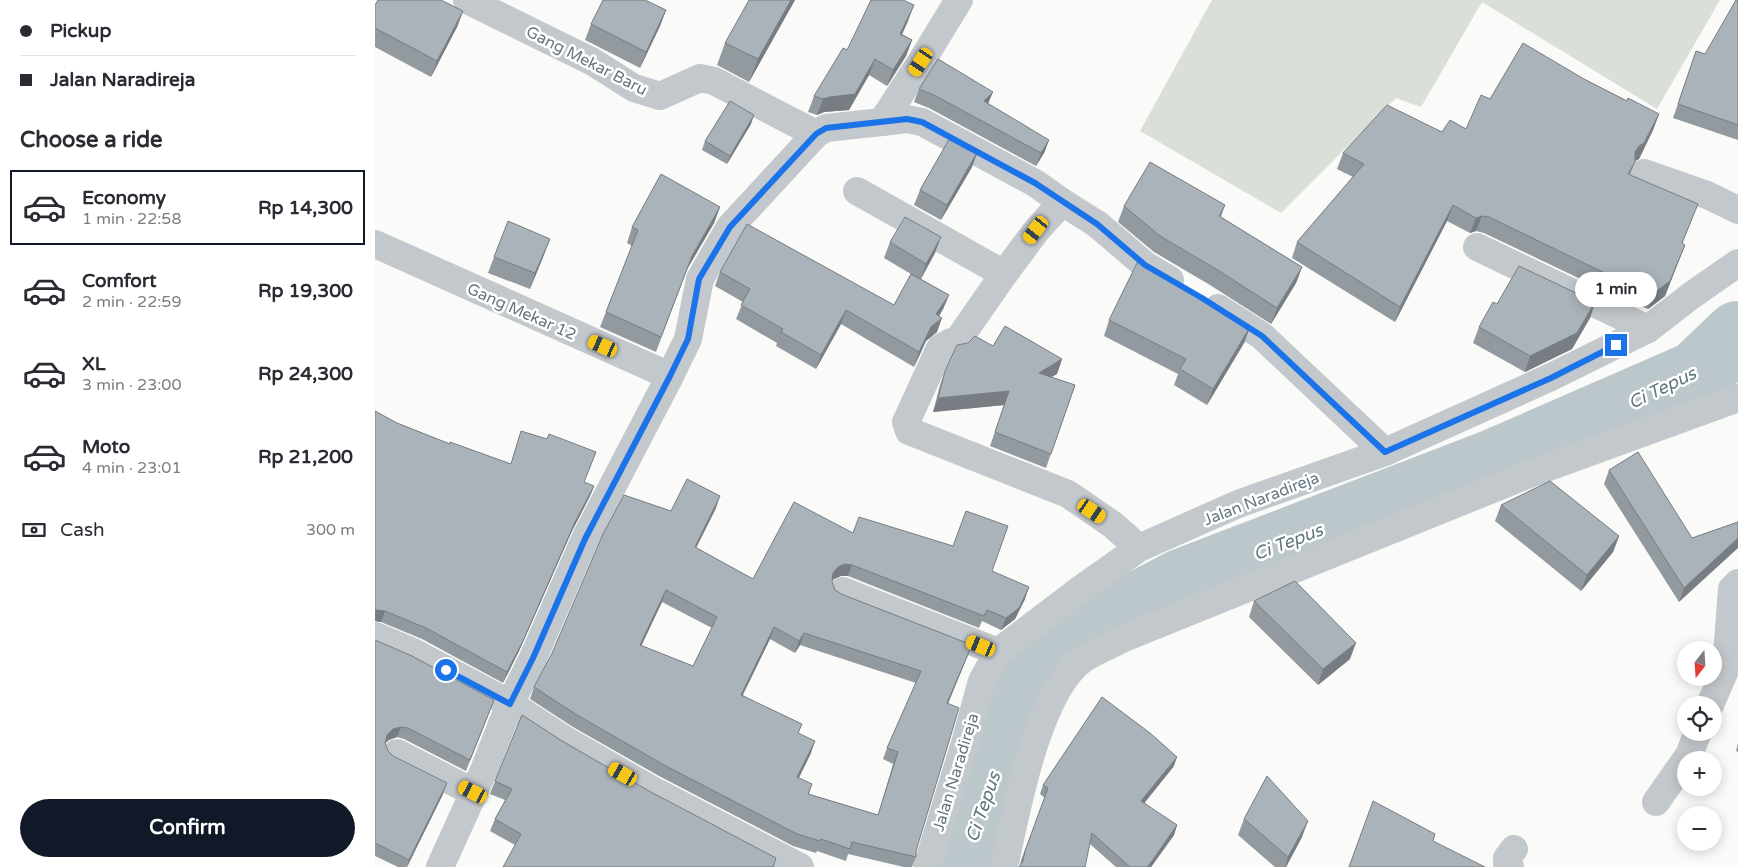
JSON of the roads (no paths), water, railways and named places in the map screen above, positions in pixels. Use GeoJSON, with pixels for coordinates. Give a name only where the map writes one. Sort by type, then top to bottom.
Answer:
{"type":"FeatureCollection","features":[{"type":"Feature","properties":{"kind":"street","name":"Gang Mekar Baru"},"geometry":{"type":"LineString","coordinates":[[467,0],[593,62],[634,88],[660,96],[700,78],[715,81],[816,134]]}},
{"type":"Feature","properties":{"kind":"street"},"geometry":{"type":"LineString","coordinates":[[882,122],[959,0]]}},
{"type":"Feature","properties":{"kind":"street"},"geometry":{"type":"LineString","coordinates":[[440,867],[510,704],[533,658],[585,539],[688,339],[699,279],[730,227],[816,134],[826,128],[907,119],[922,122],[1035,183],[1097,224],[1145,265],[1262,336],[1385,452]]}},
{"type":"Feature","properties":{"kind":"street"},"geometry":{"type":"LineString","coordinates":[[1644,173],[1707,195],[1738,210]]}},
{"type":"Feature","properties":{"kind":"street"},"geometry":{"type":"LineString","coordinates":[[857,191],[1003,274]]}},
{"type":"Feature","properties":{"kind":"street"},"geometry":{"type":"LineString","coordinates":[[1062,202],[1036,230],[1003,274],[956,344],[951,342],[940,348],[906,422],[909,431],[1068,494],[1113,525],[1139,548]]}},
{"type":"Feature","properties":{"kind":"street","name":"Gang Mekar 12"},"geometry":{"type":"LineString","coordinates":[[375,244],[670,376]]}},
{"type":"Feature","properties":{"kind":"street"},"geometry":{"type":"LineString","coordinates":[[1477,247],[1649,329]]}},
{"type":"Feature","properties":{"kind":"street","name":"Jalan Naradireja"},"geometry":{"type":"LineString","coordinates":[[927,867],[982,681],[998,652],[1139,548],[1238,504],[1385,452],[1551,378],[1649,329],[1692,295],[1738,263]]}},
{"type":"Feature","properties":{"kind":"street"},"geometry":{"type":"LineString","coordinates":[[1004,867],[1027,764],[1047,710],[1064,679],[1083,660],[1124,638],[1532,473],[1738,398]]}},
{"type":"Feature","properties":{"kind":"street"},"geometry":{"type":"LineString","coordinates":[[1714,696],[1726,668],[1732,589],[1738,583]]}},
{"type":"Feature","properties":{"kind":"street"},"geometry":{"type":"LineString","coordinates":[[843,591],[998,652]]}},
{"type":"Feature","properties":{"kind":"street"},"geometry":{"type":"LineString","coordinates":[[375,636],[415,653],[510,704],[565,740],[652,790],[800,867]]}},
{"type":"Feature","properties":{"kind":"street"},"geometry":{"type":"LineString","coordinates":[[1656,802],[1689,755],[1695,741]]}},
{"type":"Feature","properties":{"kind":"street"},"geometry":{"type":"LineString","coordinates":[[397,753],[473,792]]}},
{"type":"Feature","properties":{"kind":"waterway","name":"Ci Tepus"},"geometry":{"type":"LineString","coordinates":[[963,867],[1030,669],[1037,659],[1181,583],[1494,463],[1696,375],[1738,335]]}}]}
